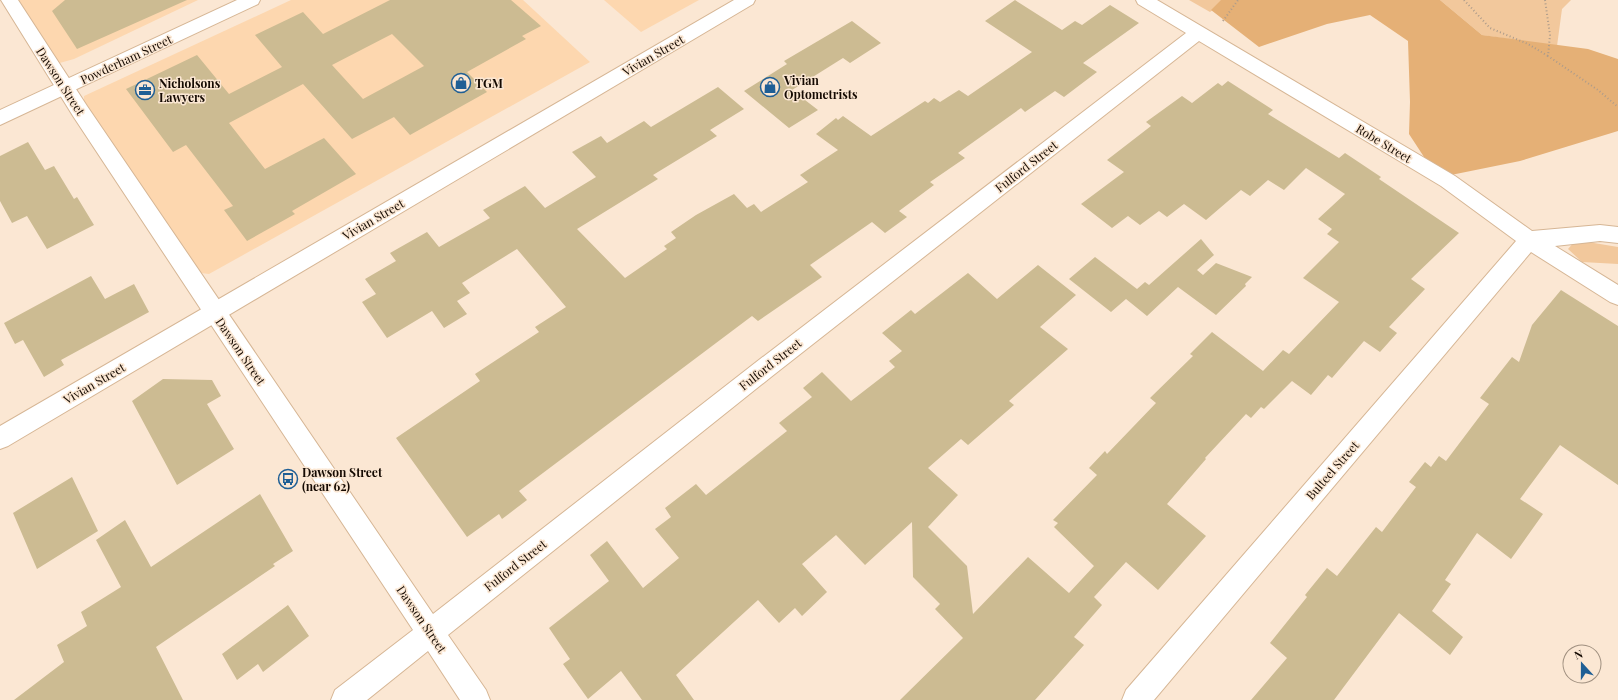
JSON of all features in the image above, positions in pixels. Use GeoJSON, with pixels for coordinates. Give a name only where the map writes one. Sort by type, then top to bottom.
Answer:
{"type":"FeatureCollection","features":[{"type":"Feature","properties":{"kind":"street","name":"Dawson Street"},"geometry":{"type":"LineString","coordinates":[[9,0],[80,111],[476,700]]}},
{"type":"Feature","properties":{"kind":"street","name":"Powderham Street"},"geometry":{"type":"LineString","coordinates":[[0,118],[252,0]]}},
{"type":"Feature","properties":{"kind":"street","name":"Vivian Street"},"geometry":{"type":"LineString","coordinates":[[0,438],[747,0]]}},
{"type":"Feature","properties":{"kind":"street","name":"Robe Street"},"geometry":{"type":"LineString","coordinates":[[1144,0],[1448,181],[1529,240],[1618,296]]}},
{"type":"Feature","properties":{"kind":"street","name":"Fulford Street"},"geometry":{"type":"LineString","coordinates":[[345,700],[763,370],[1198,33]]}},
{"type":"Feature","properties":{"kind":"street"},"geometry":{"type":"LineString","coordinates":[[1529,240],[1600,233],[1618,235]]}},
{"type":"Feature","properties":{"kind":"street","name":"Bulteel Street"},"geometry":{"type":"LineString","coordinates":[[1136,700],[1529,240]]}},
{"type":"Feature","properties":{"kind":"path"},"geometry":{"type":"LineString","coordinates":[[1464,0],[1490,28],[1528,44],[1548,56],[1598,90],[1618,107]]}},
{"type":"Feature","properties":{"kind":"path"},"geometry":{"type":"LineString","coordinates":[[1545,0],[1550,35],[1548,56]]}},
{"type":"Feature","properties":{"kind":"shaded area"},"geometry":{"type":"Polygon","coordinates":[[[16,0],[198,0],[74,59],[56,64],[16,0]]]}},
{"type":"Feature","properties":{"kind":"shaded area"},"geometry":{"type":"Polygon","coordinates":[[[291,0],[523,0],[590,62],[209,274],[201,273],[84,103],[84,96],[291,0]]]}},
{"type":"Feature","properties":{"kind":"shaded area"},"geometry":{"type":"Polygon","coordinates":[[[604,0],[699,0],[641,32],[604,0]]]}},
{"type":"Feature","properties":{"kind":"shaded area"},"geometry":{"type":"Polygon","coordinates":[[[1189,0],[1226,0],[1210,12],[1189,0]]]}},
{"type":"Feature","properties":{"kind":"shaded area"},"geometry":{"type":"Polygon","coordinates":[[[1221,0],[1440,0],[1482,35],[1588,49],[1618,59],[1618,131],[1520,161],[1446,176],[1426,160],[1409,134],[1410,102],[1408,41],[1370,15],[1327,24],[1259,47],[1211,10],[1221,0]]]}},
{"type":"Feature","properties":{"kind":"shaded area"},"geometry":{"type":"Polygon","coordinates":[[[1440,0],[1571,0],[1562,9],[1557,46],[1482,35],[1440,0]]]}},
{"type":"Feature","properties":{"kind":"shaded area"},"geometry":{"type":"Polygon","coordinates":[[[1576,240],[1618,247],[1618,264],[1582,262],[1568,249],[1576,240]]]}},
{"type":"Feature","properties":{"kind":"building"},"geometry":{"type":"Polygon","coordinates":[[[65,0],[187,0],[77,49],[52,11],[65,0]]]}},
{"type":"Feature","properties":{"kind":"building"},"geometry":{"type":"Polygon","coordinates":[[[390,0],[511,0],[541,26],[522,36],[526,39],[467,72],[487,92],[410,135],[394,117],[352,139],[303,84],[229,123],[265,169],[324,138],[356,174],[292,211],[295,214],[247,241],[224,210],[233,206],[186,145],[173,152],[126,89],[197,55],[229,94],[282,67],[255,35],[303,12],[323,34],[390,0]],[[392,34],[332,65],[363,99],[424,66],[392,34]]]}},
{"type":"Feature","properties":{"kind":"building"},"geometry":{"type":"Polygon","coordinates":[[[1015,0],[1062,30],[1075,21],[1082,25],[1110,5],[1139,23],[1083,63],[1097,72],[1064,97],[1055,91],[1025,112],[1021,108],[958,153],[965,158],[930,182],[934,185],[899,211],[907,217],[885,233],[872,222],[810,265],[822,277],[758,321],[752,316],[519,491],[527,500],[502,519],[499,514],[467,537],[396,438],[480,381],[475,374],[539,332],[535,327],[566,307],[517,249],[462,283],[470,293],[457,301],[467,314],[444,328],[432,311],[387,338],[362,302],[376,294],[365,279],[396,261],[390,253],[427,232],[439,247],[490,218],[483,210],[525,186],[545,208],[596,177],[572,152],[601,136],[607,143],[644,121],[651,127],[718,87],[744,109],[710,130],[717,136],[653,175],[658,179],[577,229],[625,278],[667,249],[664,246],[676,238],[671,232],[696,215],[734,194],[747,208],[754,204],[761,212],[808,182],[800,175],[838,150],[816,134],[836,118],[838,120],[843,116],[871,136],[925,101],[928,103],[934,98],[940,102],[959,90],[968,96],[1032,52],[985,21],[1015,0]]]}},
{"type":"Feature","properties":{"kind":"building"},"geometry":{"type":"Polygon","coordinates":[[[852,21],[881,43],[850,63],[843,58],[792,90],[818,110],[789,128],[744,91],[787,64],[784,61],[852,21]]]}},
{"type":"Feature","properties":{"kind":"building"},"geometry":{"type":"Polygon","coordinates":[[[1228,81],[1273,110],[1268,114],[1339,158],[1345,153],[1381,177],[1379,179],[1459,233],[1411,279],[1425,289],[1389,327],[1397,333],[1380,352],[1364,341],[1332,378],[1328,375],[1311,395],[1292,381],[1264,409],[1261,407],[1251,418],[1246,414],[1205,458],[1206,459],[1167,504],[1206,536],[1158,590],[1126,562],[1094,597],[1102,605],[1074,637],[1084,645],[1035,700],[900,700],[963,638],[935,609],[940,604],[913,577],[912,522],[865,565],[836,535],[802,564],[827,592],[802,616],[795,608],[779,623],[758,600],[676,675],[694,700],[642,700],[621,671],[588,699],[563,664],[570,659],[549,628],[609,581],[590,555],[607,541],[643,588],[679,558],[655,529],[671,517],[665,508],[696,484],[706,495],[787,431],[779,423],[812,397],[803,388],[822,372],[851,401],[895,367],[889,361],[902,351],[882,333],[911,310],[915,314],[968,273],[997,299],[1038,265],[1076,295],[1040,327],[1068,349],[1009,401],[1014,405],[968,445],[961,439],[928,468],[958,495],[928,527],[967,566],[973,614],[1028,557],[1069,593],[1094,566],[1054,527],[1058,523],[1053,520],[1097,475],[1089,468],[1105,451],[1107,454],[1156,403],[1150,398],[1193,356],[1190,354],[1212,332],[1263,371],[1283,350],[1289,354],[1339,302],[1303,278],[1339,242],[1327,234],[1332,229],[1318,219],[1345,194],[1306,168],[1284,190],[1268,180],[1250,196],[1241,190],[1206,220],[1184,204],[1167,217],[1159,211],[1140,225],[1128,216],[1112,228],[1081,204],[1124,172],[1107,160],[1151,126],[1146,122],[1182,96],[1192,103],[1218,83],[1222,86],[1228,81]]]}},
{"type":"Feature","properties":{"kind":"building"},"geometry":{"type":"Polygon","coordinates":[[[28,142],[45,170],[54,166],[74,199],[77,197],[94,225],[47,249],[27,216],[12,223],[0,201],[0,156],[28,142]]]}},
{"type":"Feature","properties":{"kind":"building"},"geometry":{"type":"Polygon","coordinates":[[[1201,239],[1214,255],[1197,270],[1203,275],[1216,263],[1252,277],[1245,284],[1246,286],[1216,315],[1178,287],[1147,316],[1126,299],[1111,312],[1069,279],[1095,257],[1137,289],[1145,282],[1149,285],[1201,239]]]}},
{"type":"Feature","properties":{"kind":"building"},"geometry":{"type":"Polygon","coordinates":[[[91,276],[105,299],[134,284],[149,312],[61,360],[64,365],[44,377],[23,340],[15,344],[4,323],[91,276]]]}},
{"type":"Feature","properties":{"kind":"building"},"geometry":{"type":"Polygon","coordinates":[[[1561,290],[1618,326],[1618,485],[1560,445],[1520,499],[1543,514],[1511,559],[1477,533],[1445,580],[1451,584],[1432,611],[1463,637],[1450,655],[1399,613],[1334,700],[1251,700],[1287,658],[1270,643],[1307,597],[1305,595],[1327,568],[1337,576],[1376,527],[1382,532],[1416,487],[1409,482],[1425,462],[1431,467],[1439,456],[1446,461],[1489,404],[1480,398],[1512,357],[1519,362],[1532,325],[1561,290]]]}},
{"type":"Feature","properties":{"kind":"building"},"geometry":{"type":"Polygon","coordinates":[[[163,379],[212,380],[221,396],[207,404],[234,449],[177,485],[132,401],[163,379]]]}},
{"type":"Feature","properties":{"kind":"building"},"geometry":{"type":"Polygon","coordinates":[[[72,477],[98,531],[37,569],[13,513],[72,477]]]}},
{"type":"Feature","properties":{"kind":"building"},"geometry":{"type":"Polygon","coordinates":[[[260,494],[293,551],[273,564],[275,566],[156,647],[183,700],[14,700],[64,662],[57,645],[87,626],[81,612],[121,587],[96,540],[125,520],[151,567],[260,494]]]}},
{"type":"Feature","properties":{"kind":"building"},"geometry":{"type":"Polygon","coordinates":[[[288,605],[309,636],[263,672],[258,664],[237,680],[222,654],[288,605]]]}},
{"type":"Feature","properties":{"kind":"place","name":"TGM"},"geometry":{"type":"Point","coordinates":[461,83]}},
{"type":"Feature","properties":{"kind":"place","name":"Vivian Optometrists"},"geometry":{"type":"Point","coordinates":[770,87]}},
{"type":"Feature","properties":{"kind":"place","name":"Nicholsons Lawyers"},"geometry":{"type":"Point","coordinates":[145,90]}},
{"type":"Feature","properties":{"kind":"place","name":"Dawson Street (near 62)"},"geometry":{"type":"Point","coordinates":[288,479]}}]}
